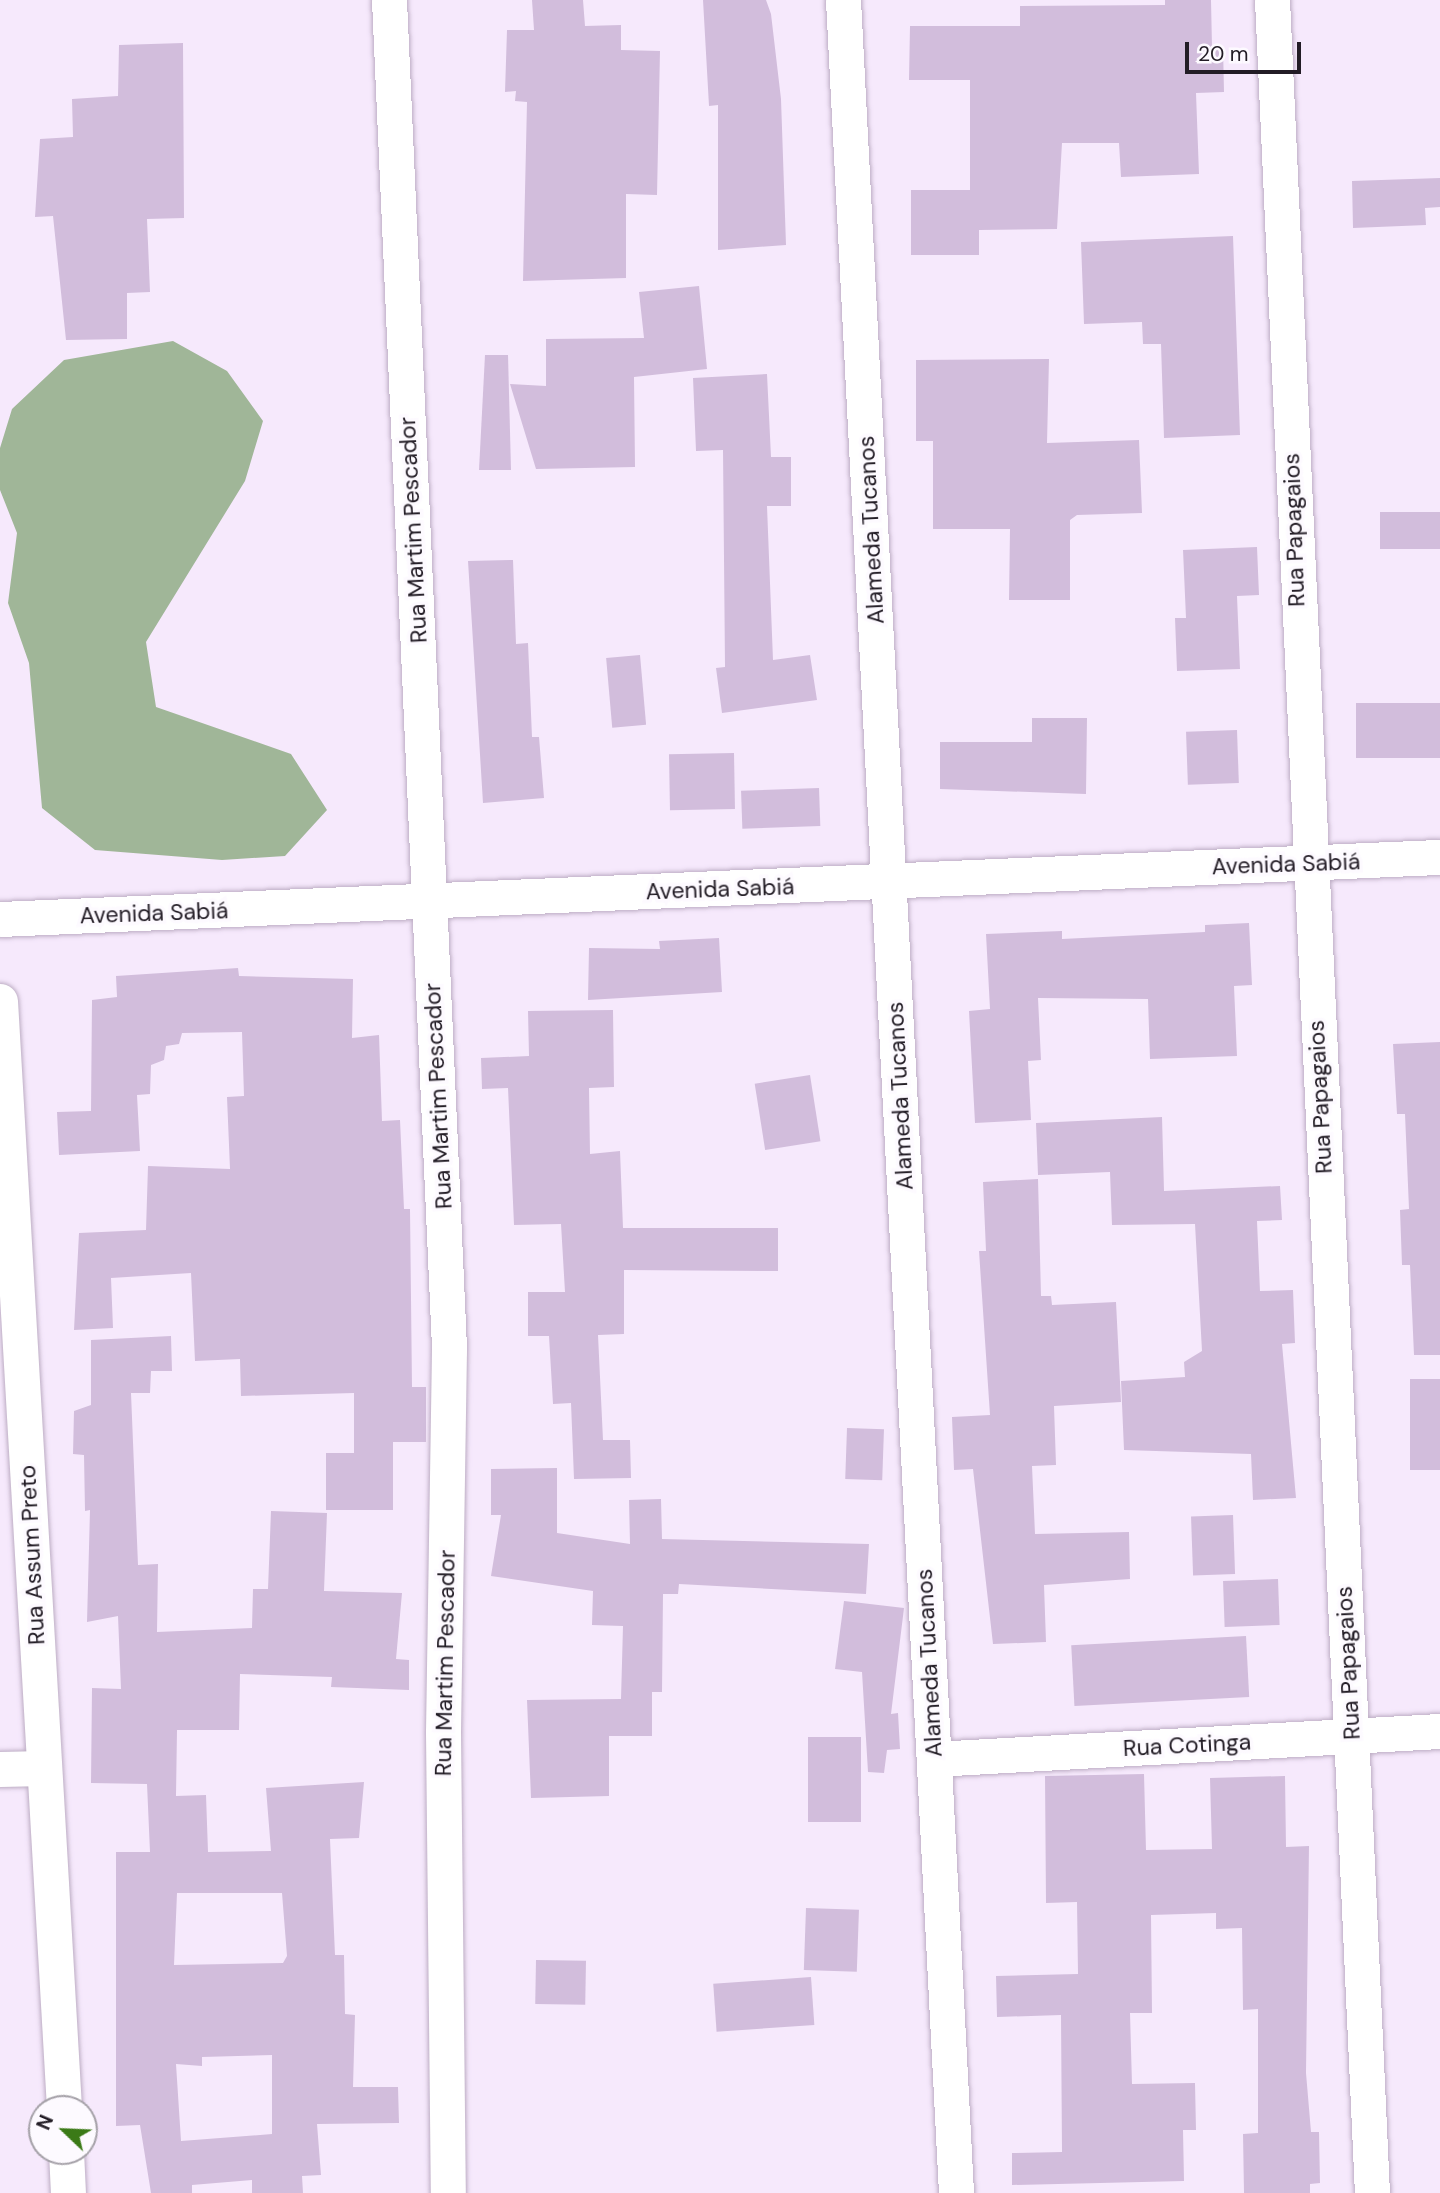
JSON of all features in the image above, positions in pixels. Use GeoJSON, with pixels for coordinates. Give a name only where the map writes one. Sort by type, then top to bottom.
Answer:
{"type":"FeatureCollection","features":[{"type":"Feature","properties":{"kind":"street","name":"Rua Martim Pescador"},"geometry":{"type":"LineString","coordinates":[[389,0],[449,1349],[443,1732],[448,2193]]}},
{"type":"Feature","properties":{"kind":"street","name":"Alameda Tucanos"},"geometry":{"type":"LineString","coordinates":[[844,0],[956,2193]]}},
{"type":"Feature","properties":{"kind":"street","name":"Rua Papagaios"},"geometry":{"type":"LineString","coordinates":[[1272,0],[1309,863],[1372,2193]]}},
{"type":"Feature","properties":{"kind":"street","name":"Avenida Sabiá"},"geometry":{"type":"LineString","coordinates":[[0,919],[1440,858]]}},
{"type":"Feature","properties":{"kind":"street","name":"Rua Assum Preto"},"geometry":{"type":"LineString","coordinates":[[0,1001],[63,2095]]}},
{"type":"Feature","properties":{"kind":"street","name":"Rua Cotinga"},"geometry":{"type":"LineString","coordinates":[[934,1759],[1440,1731]]}},
{"type":"Feature","properties":{"kind":"street"},"geometry":{"type":"LineString","coordinates":[[0,1769],[44,1768]]}},
{"type":"Feature","properties":{"kind":"street"},"geometry":{"type":"LineString","coordinates":[[67,2165],[68,2193]]}},
{"type":"Feature","properties":{"kind":"green space"},"geometry":{"type":"Polygon","coordinates":[[[173,341],[227,371],[263,421],[245,481],[146,642],[156,707],[291,754],[327,810],[285,856],[222,860],[95,850],[42,808],[29,663],[8,603],[17,533],[0,490],[0,448],[12,409],[64,360],[173,341]]]}},
{"type":"Feature","properties":{"kind":"building"},"geometry":{"type":"Polygon","coordinates":[[[532,0],[583,0],[585,26],[621,25],[621,50],[660,51],[657,195],[626,194],[626,278],[523,281],[527,102],[515,101],[516,91],[505,92],[507,30],[534,30],[532,0]]]}},
{"type":"Feature","properties":{"kind":"building"},"geometry":{"type":"Polygon","coordinates":[[[703,0],[766,0],[771,14],[781,99],[786,245],[718,250],[718,105],[709,106],[703,0]]]}},
{"type":"Feature","properties":{"kind":"building"},"geometry":{"type":"Polygon","coordinates":[[[1165,0],[1211,0],[1212,47],[1223,46],[1224,92],[1196,93],[1199,174],[1121,177],[1119,143],[1062,143],[1057,229],[979,230],[979,255],[911,255],[911,190],[970,190],[970,80],[909,80],[910,26],[1020,26],[1020,6],[1165,5],[1165,0]]]}},
{"type":"Feature","properties":{"kind":"building"},"geometry":{"type":"Polygon","coordinates":[[[183,43],[184,218],[147,219],[150,292],[127,293],[127,339],[66,340],[53,216],[35,217],[40,139],[73,137],[72,99],[118,96],[119,45],[183,43]]]}},
{"type":"Feature","properties":{"kind":"building"},"geometry":{"type":"Polygon","coordinates":[[[1440,178],[1440,207],[1425,208],[1426,225],[1353,228],[1352,181],[1440,178]]]}},
{"type":"Feature","properties":{"kind":"building"},"geometry":{"type":"Polygon","coordinates":[[[1233,236],[1240,435],[1164,438],[1161,344],[1143,344],[1142,322],[1084,324],[1081,242],[1233,236]]]}},
{"type":"Feature","properties":{"kind":"building"},"geometry":{"type":"Polygon","coordinates":[[[699,286],[707,369],[634,377],[635,467],[536,469],[510,384],[546,386],[546,339],[644,338],[639,292],[699,286]]]}},
{"type":"Feature","properties":{"kind":"building"},"geometry":{"type":"Polygon","coordinates":[[[485,355],[508,355],[511,470],[479,470],[485,355]]]}},
{"type":"Feature","properties":{"kind":"building"},"geometry":{"type":"Polygon","coordinates":[[[1049,359],[1047,443],[1139,440],[1142,513],[1077,515],[1070,520],[1070,600],[1009,600],[1010,529],[933,529],[933,441],[916,441],[916,360],[1049,359]]]}},
{"type":"Feature","properties":{"kind":"building"},"geometry":{"type":"Polygon","coordinates":[[[767,374],[771,457],[791,457],[791,506],[767,506],[773,660],[810,655],[817,700],[722,713],[716,668],[725,667],[723,450],[696,451],[693,378],[767,374]]]}},
{"type":"Feature","properties":{"kind":"building"},"geometry":{"type":"Polygon","coordinates":[[[1380,512],[1440,512],[1440,549],[1380,549],[1380,512]]]}},
{"type":"Feature","properties":{"kind":"building"},"geometry":{"type":"Polygon","coordinates":[[[1257,547],[1259,595],[1237,596],[1240,669],[1177,671],[1175,618],[1186,618],[1183,550],[1257,547]]]}},
{"type":"Feature","properties":{"kind":"building"},"geometry":{"type":"Polygon","coordinates":[[[513,560],[516,644],[528,643],[532,737],[539,737],[544,798],[483,803],[468,561],[513,560]]]}},
{"type":"Feature","properties":{"kind":"building"},"geometry":{"type":"Polygon","coordinates":[[[640,655],[646,725],[612,728],[606,658],[640,655]]]}},
{"type":"Feature","properties":{"kind":"building"},"geometry":{"type":"Polygon","coordinates":[[[1356,703],[1440,703],[1440,758],[1356,758],[1356,703]]]}},
{"type":"Feature","properties":{"kind":"building"},"geometry":{"type":"Polygon","coordinates":[[[1032,718],[1087,718],[1086,794],[940,789],[940,742],[1032,742],[1032,718]]]}},
{"type":"Feature","properties":{"kind":"building"},"geometry":{"type":"Polygon","coordinates":[[[1237,730],[1239,783],[1188,785],[1186,732],[1237,730]]]}},
{"type":"Feature","properties":{"kind":"building"},"geometry":{"type":"Polygon","coordinates":[[[734,753],[735,809],[670,810],[669,754],[734,753]]]}},
{"type":"Feature","properties":{"kind":"building"},"geometry":{"type":"Polygon","coordinates":[[[819,788],[820,826],[742,829],[741,791],[819,788]]]}},
{"type":"Feature","properties":{"kind":"building"},"geometry":{"type":"Polygon","coordinates":[[[1249,923],[1252,985],[1234,986],[1237,1056],[1150,1059],[1148,999],[1038,998],[1041,1060],[1028,1061],[1031,1120],[975,1123],[969,1011],[990,1009],[986,934],[1062,931],[1062,939],[1205,932],[1205,925],[1249,923]]]}},
{"type":"Feature","properties":{"kind":"building"},"geometry":{"type":"Polygon","coordinates":[[[719,938],[722,992],[588,1000],[589,948],[660,949],[659,941],[719,938]]]}},
{"type":"Feature","properties":{"kind":"building"},"geometry":{"type":"Polygon","coordinates":[[[238,968],[239,976],[353,979],[352,1038],[379,1035],[382,1121],[400,1120],[404,1209],[410,1209],[412,1387],[426,1387],[426,1442],[393,1442],[393,1510],[326,1510],[326,1453],[354,1453],[354,1393],[241,1396],[240,1359],[195,1361],[191,1273],[111,1278],[113,1328],[74,1330],[79,1233],[146,1230],[148,1166],[230,1169],[227,1097],[244,1096],[242,1032],[182,1033],[179,1044],[166,1046],[164,1060],[151,1065],[150,1094],[137,1095],[140,1151],[59,1155],[57,1112],[91,1111],[92,1000],[117,997],[116,976],[238,968]]]}},
{"type":"Feature","properties":{"kind":"building"},"geometry":{"type":"Polygon","coordinates":[[[613,1010],[614,1087],[589,1088],[590,1154],[620,1151],[623,1228],[778,1228],[778,1271],[624,1270],[624,1334],[598,1335],[603,1440],[630,1440],[631,1478],[574,1479],[571,1403],[553,1404],[549,1336],[528,1336],[528,1292],[565,1292],[561,1224],[514,1225],[508,1088],[482,1089],[481,1058],[529,1056],[528,1011],[613,1010]]]}},
{"type":"Feature","properties":{"kind":"building"},"geometry":{"type":"Polygon","coordinates":[[[1440,1042],[1440,1355],[1414,1355],[1410,1265],[1402,1265],[1400,1210],[1409,1209],[1405,1114],[1397,1114],[1393,1044],[1440,1042]]]}},
{"type":"Feature","properties":{"kind":"building"},"geometry":{"type":"Polygon","coordinates":[[[810,1075],[820,1141],[765,1150],[755,1084],[810,1075]]]}},
{"type":"Feature","properties":{"kind":"building"},"geometry":{"type":"Polygon","coordinates":[[[1162,1117],[1164,1191],[1280,1186],[1282,1220],[1257,1221],[1260,1291],[1293,1290],[1295,1343],[1282,1344],[1296,1498],[1253,1500],[1251,1454],[1124,1450],[1121,1381],[1185,1377],[1184,1362],[1202,1351],[1195,1224],[1112,1225],[1110,1172],[1038,1175],[1036,1123],[1162,1117]]]}},
{"type":"Feature","properties":{"kind":"building"},"geometry":{"type":"Polygon","coordinates":[[[1038,1179],[1041,1296],[1051,1296],[1052,1305],[1116,1302],[1121,1402],[1054,1406],[1056,1465],[1032,1466],[1035,1534],[1129,1532],[1130,1579],[1044,1585],[1046,1642],[993,1644],[973,1469],[954,1470],[952,1417],[990,1415],[979,1251],[986,1251],[983,1182],[1038,1179]]]}},
{"type":"Feature","properties":{"kind":"building"},"geometry":{"type":"Polygon","coordinates":[[[171,1336],[172,1371],[151,1371],[150,1393],[131,1393],[138,1565],[158,1564],[157,1632],[252,1628],[253,1589],[268,1589],[271,1511],[327,1513],[324,1591],[402,1593],[396,1659],[409,1660],[409,1690],[331,1687],[332,1677],[240,1674],[239,1730],[177,1730],[176,1796],[206,1795],[208,1852],[271,1851],[266,1788],[364,1782],[359,1838],[330,1839],[335,1955],[344,1955],[345,2014],[355,2015],[353,2087],[398,2087],[399,2123],[317,2124],[321,2175],[302,2176],[303,2193],[252,2193],[252,2180],[192,2185],[192,2193],[151,2193],[140,2125],[116,2126],[116,1852],[150,1852],[147,1784],[91,1783],[92,1688],[121,1689],[118,1616],[87,1622],[90,1510],[85,1511],[84,1455],[73,1454],[74,1411],[91,1405],[91,1340],[171,1336]],[[177,1893],[174,1965],[283,1963],[287,1956],[282,1893],[177,1893]],[[272,2055],[202,2057],[202,2066],[176,2064],[181,2141],[272,2134],[272,2055]]]}},
{"type":"Feature","properties":{"kind":"building"},"geometry":{"type":"Polygon","coordinates":[[[1410,1379],[1440,1379],[1440,1470],[1410,1470],[1410,1379]]]}},
{"type":"Feature","properties":{"kind":"building"},"geometry":{"type":"Polygon","coordinates":[[[847,1428],[884,1429],[882,1480],[845,1479],[847,1428]]]}},
{"type":"Feature","properties":{"kind":"building"},"geometry":{"type":"Polygon","coordinates":[[[557,1468],[557,1533],[630,1544],[629,1500],[661,1499],[662,1539],[869,1544],[866,1594],[679,1584],[678,1594],[663,1594],[662,1692],[652,1692],[652,1736],[609,1736],[609,1796],[531,1798],[527,1700],[621,1699],[623,1626],[592,1625],[593,1591],[491,1576],[501,1515],[491,1515],[491,1469],[557,1468]]]}},
{"type":"Feature","properties":{"kind":"building"},"geometry":{"type":"Polygon","coordinates":[[[1233,1515],[1235,1574],[1193,1575],[1191,1516],[1233,1515]]]}},
{"type":"Feature","properties":{"kind":"building"},"geometry":{"type":"Polygon","coordinates":[[[1278,1579],[1280,1625],[1225,1627],[1223,1581],[1278,1579]]]}},
{"type":"Feature","properties":{"kind":"building"},"geometry":{"type":"Polygon","coordinates":[[[844,1601],[904,1608],[891,1714],[898,1713],[900,1749],[887,1750],[884,1773],[868,1772],[862,1672],[835,1669],[844,1601]]]}},
{"type":"Feature","properties":{"kind":"building"},"geometry":{"type":"Polygon","coordinates":[[[1246,1636],[1249,1697],[1074,1706],[1071,1645],[1246,1636]]]}},
{"type":"Feature","properties":{"kind":"building"},"geometry":{"type":"Polygon","coordinates":[[[808,1737],[861,1737],[861,1822],[808,1822],[808,1737]]]}},
{"type":"Feature","properties":{"kind":"building"},"geometry":{"type":"Polygon","coordinates":[[[1144,1774],[1146,1850],[1212,1849],[1210,1778],[1285,1776],[1286,1847],[1309,1846],[1306,2073],[1311,2132],[1319,2132],[1320,2183],[1310,2184],[1310,2193],[1244,2193],[1243,2134],[1258,2133],[1258,2009],[1243,2010],[1242,1928],[1216,1929],[1216,1913],[1151,1915],[1152,2013],[1130,2013],[1132,2084],[1195,2083],[1196,2130],[1183,2130],[1184,2181],[1012,2185],[1012,2153],[1062,2152],[1061,2015],[997,2017],[996,1976],[1078,1974],[1077,1902],[1046,1903],[1045,1776],[1144,1774]]]}},
{"type":"Feature","properties":{"kind":"building"},"geometry":{"type":"Polygon","coordinates":[[[806,1908],[859,1910],[857,1972],[804,1970],[806,1908]]]}},
{"type":"Feature","properties":{"kind":"building"},"geometry":{"type":"Polygon","coordinates":[[[536,1960],[586,1961],[585,2005],[535,2004],[536,1960]]]}},
{"type":"Feature","properties":{"kind":"building"},"geometry":{"type":"Polygon","coordinates":[[[811,1977],[814,2025],[717,2032],[713,1984],[811,1977]]]}}]}
